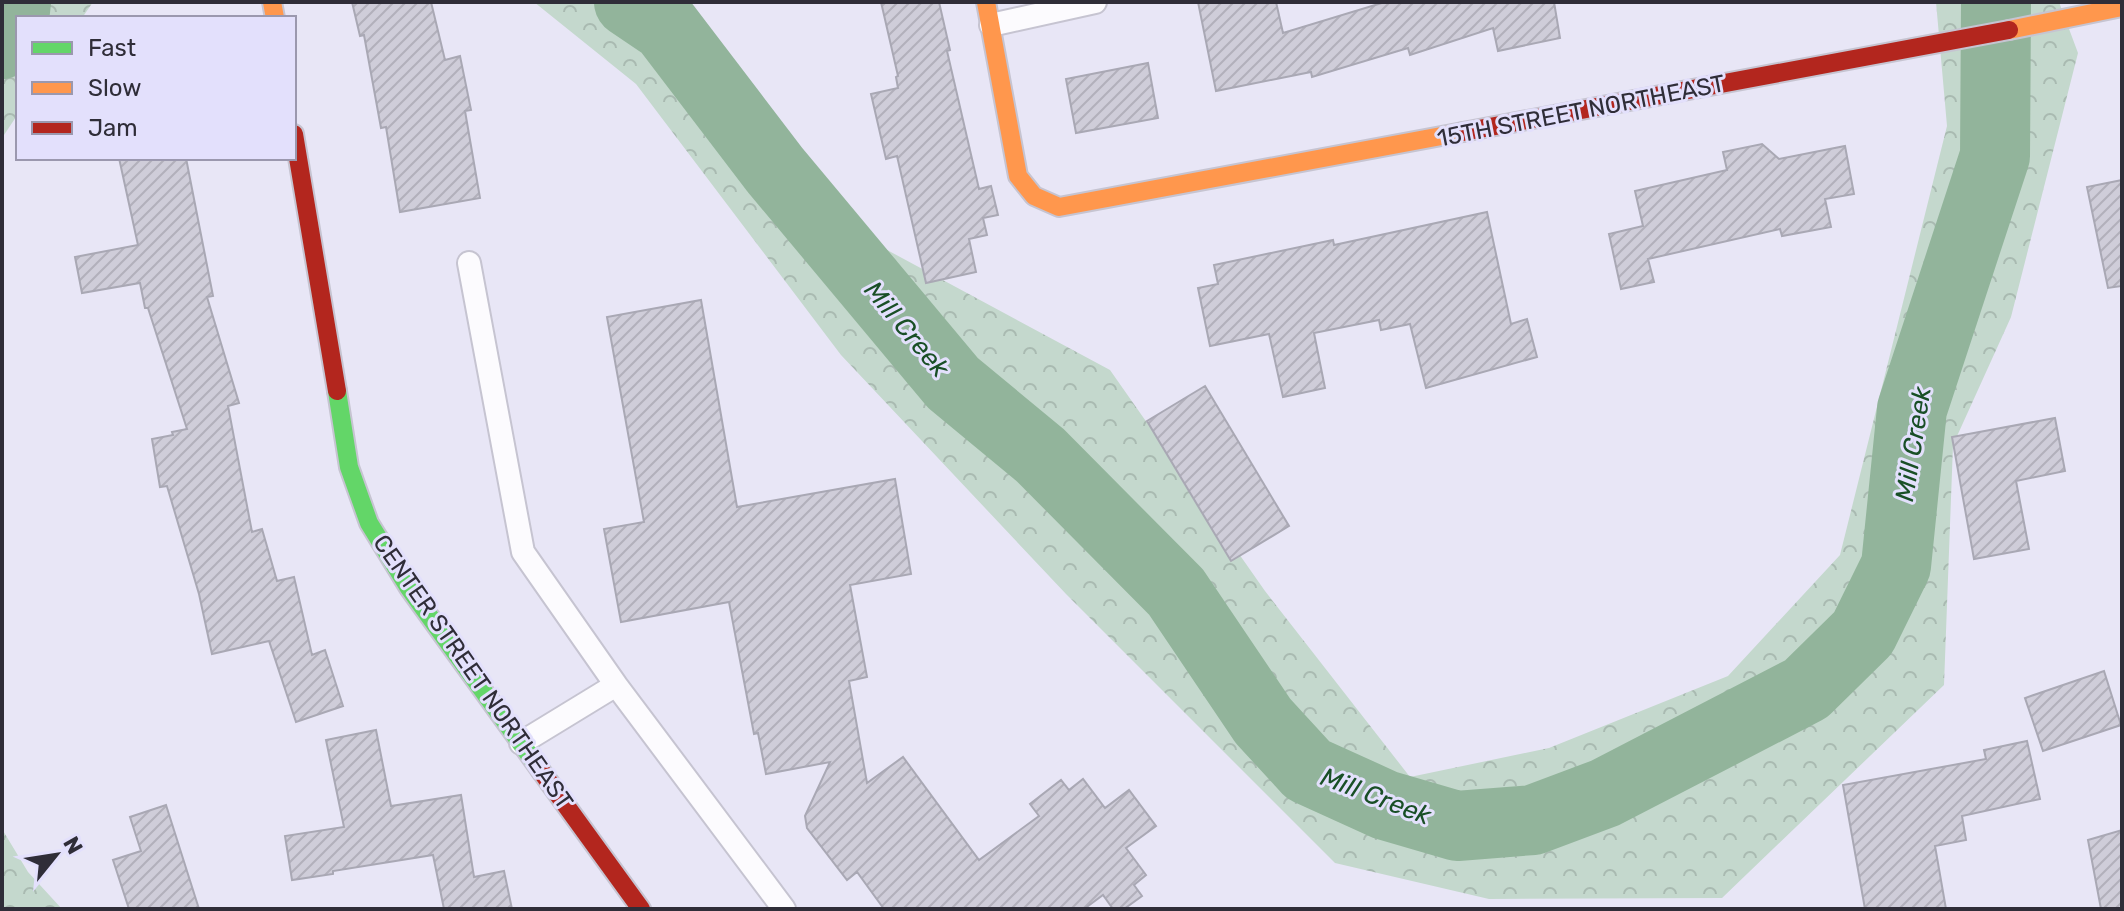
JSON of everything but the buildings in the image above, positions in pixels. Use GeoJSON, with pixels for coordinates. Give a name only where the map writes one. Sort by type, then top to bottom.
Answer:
{"type":"FeatureCollection","features":[{"type":"Feature","properties":{"kind":"street"},"geometry":{"type":"LineString","coordinates":[[986,2],[991,25]]}},
{"type":"Feature","properties":{"kind":"street","name":"15TH STREET NORTHEAST"},"geometry":{"type":"LineString","coordinates":[[991,25],[1018,176],[1027,192],[1059,207],[2122,7]]}},
{"type":"Feature","properties":{"kind":"street","name":"CENTER STREET NORTHEAST"},"geometry":{"type":"LineString","coordinates":[[296,146],[349,467],[369,523],[409,588],[641,909]]}},
{"type":"Feature","properties":{"kind":"lane"},"geometry":{"type":"LineString","coordinates":[[991,25],[1095,2]]}},
{"type":"Feature","properties":{"kind":"lane"},"geometry":{"type":"LineString","coordinates":[[469,263],[523,552],[616,685],[784,909]]}},
{"type":"Feature","properties":{"kind":"lane"},"geometry":{"type":"LineString","coordinates":[[521,743],[616,685]]}},
{"type":"Feature","properties":{"kind":"green space"},"geometry":{"type":"Polygon","coordinates":[[[2,2],[93,2],[83,16],[16,16],[16,117],[2,138],[2,2]]]}},
{"type":"Feature","properties":{"kind":"green space"},"geometry":{"type":"Polygon","coordinates":[[[534,2],[654,2],[876,244],[1110,370],[1265,591],[1410,777],[1549,748],[1728,676],[1840,555],[1947,126],[1936,2],[2059,2],[2078,53],[2011,317],[1953,445],[1944,685],[1722,898],[1489,899],[1335,863],[1066,594],[841,355],[636,84],[534,2]]]}},
{"type":"Feature","properties":{"kind":"green space"},"geometry":{"type":"Polygon","coordinates":[[[2,829],[28,872],[62,909],[2,909],[2,829]]]}},
{"type":"Feature","properties":{"kind":"waterway","name":"Mill Creek"},"geometry":{"type":"LineString","coordinates":[[2,44],[13,28],[16,2]]}},
{"type":"Feature","properties":{"kind":"waterway","name":"Mill Creek"},"geometry":{"type":"LineString","coordinates":[[629,2],[666,27],[775,170],[953,383],[1040,455],[1176,592],[1263,721],[1308,770],[1385,805],[1457,826],[1533,820],[1605,793],[1806,689],[1863,633],[1896,566],[1912,409],[1995,156],[1996,2]]}},
{"type":"Feature","properties":{"kind":"traffic: fast"},"geometry":{"type":"LineString","coordinates":[[337,391],[349,467],[369,523],[409,588],[541,771]]}},
{"type":"Feature","properties":{"kind":"traffic: slow"},"geometry":{"type":"LineString","coordinates":[[272,2],[275,16]]}},
{"type":"Feature","properties":{"kind":"traffic: slow"},"geometry":{"type":"LineString","coordinates":[[986,2],[1018,176],[1034,196],[1059,207],[1463,132]]}},
{"type":"Feature","properties":{"kind":"traffic: slow"},"geometry":{"type":"LineString","coordinates":[[2009,30],[2122,7]]}},
{"type":"Feature","properties":{"kind":"traffic: jam"},"geometry":{"type":"LineString","coordinates":[[1463,132],[2009,30]]}},
{"type":"Feature","properties":{"kind":"traffic: jam"},"geometry":{"type":"LineString","coordinates":[[296,146],[337,391]]}},
{"type":"Feature","properties":{"kind":"traffic: jam"},"geometry":{"type":"LineString","coordinates":[[541,771],[641,909]]}}]}
